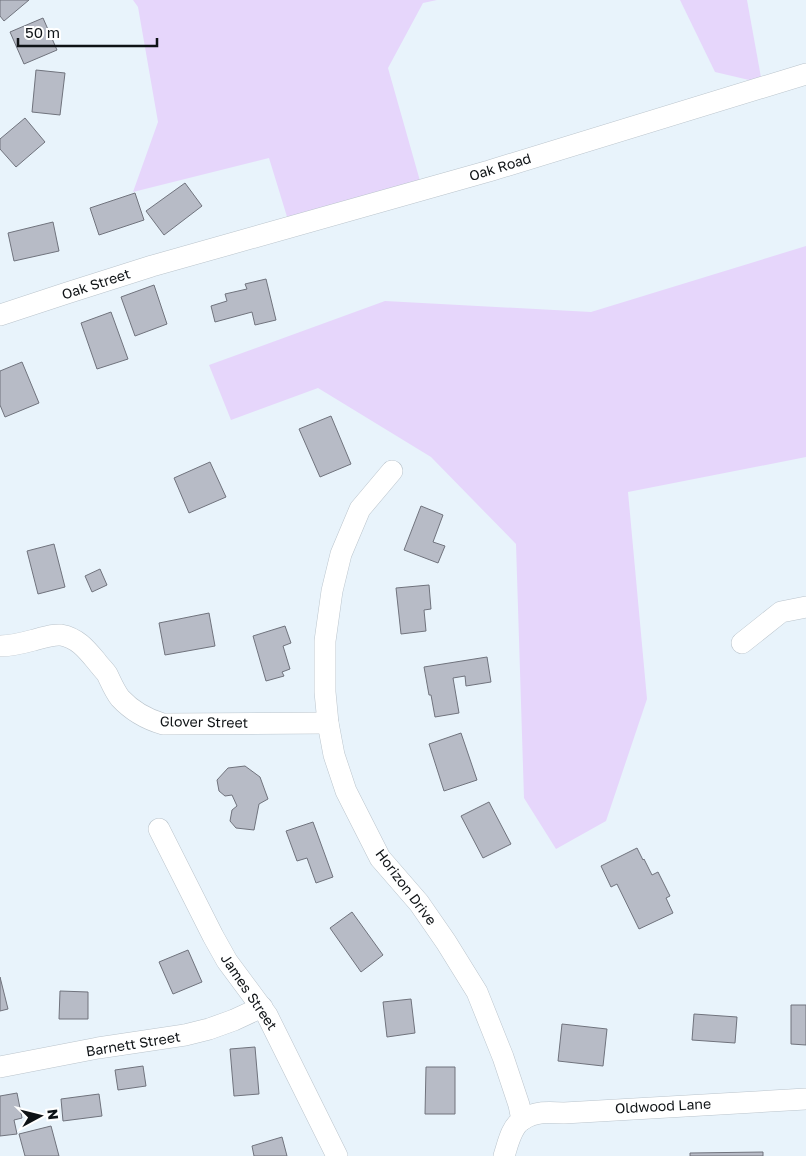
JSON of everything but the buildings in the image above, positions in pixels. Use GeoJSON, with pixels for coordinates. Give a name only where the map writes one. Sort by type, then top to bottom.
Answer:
{"type":"FeatureCollection","features":[{"type":"Feature","properties":{"kind":"street","name":"Oak Road"},"geometry":{"type":"LineString","coordinates":[[192,255],[489,171],[806,74]]}},
{"type":"Feature","properties":{"kind":"street","name":"Oak Street"},"geometry":{"type":"LineString","coordinates":[[0,315],[192,255]]}},
{"type":"Feature","properties":{"kind":"street","name":"Horizon Drive"},"geometry":{"type":"LineString","coordinates":[[392,471],[360,508],[341,554],[332,591],[326,641],[325,692],[334,754],[346,791],[380,858],[419,903],[477,992],[503,1057],[522,1120]]}},
{"type":"Feature","properties":{"kind":"street"},"geometry":{"type":"LineString","coordinates":[[742,644],[780,612],[806,607]]}},
{"type":"Feature","properties":{"kind":"street","name":"Glover Street"},"geometry":{"type":"LineString","coordinates":[[0,646],[10,646],[48,636],[60,635],[73,639],[84,645],[106,673],[120,698],[129,707],[150,720],[162,724],[328,723]]}},
{"type":"Feature","properties":{"kind":"street","name":"James Street"},"geometry":{"type":"LineString","coordinates":[[159,829],[227,961],[267,1015],[337,1156]]}},
{"type":"Feature","properties":{"kind":"street","name":"Barnett Street"},"geometry":{"type":"LineString","coordinates":[[0,1066],[98,1048],[185,1035],[234,1020],[262,1007]]}},
{"type":"Feature","properties":{"kind":"street","name":"Oldwood Lane"},"geometry":{"type":"LineString","coordinates":[[522,1120],[539,1112],[806,1099]]}},
{"type":"Feature","properties":{"kind":"street"},"geometry":{"type":"LineString","coordinates":[[504,1156],[517,1123],[522,1120]]}},
{"type":"Feature","properties":{"kind":"shaded area"},"geometry":{"type":"Polygon","coordinates":[[[133,0],[437,0],[423,3],[388,68],[424,195],[292,233],[269,158],[133,192],[158,122],[138,7],[133,0]]]}},
{"type":"Feature","properties":{"kind":"shaded area"},"geometry":{"type":"Polygon","coordinates":[[[680,0],[747,0],[762,83],[715,72],[680,0]]]}},
{"type":"Feature","properties":{"kind":"shaded area"},"geometry":{"type":"Polygon","coordinates":[[[806,246],[806,457],[628,492],[647,699],[606,821],[556,849],[524,798],[516,544],[431,457],[318,388],[231,420],[209,365],[385,301],[591,312],[806,246]]]}}]}
